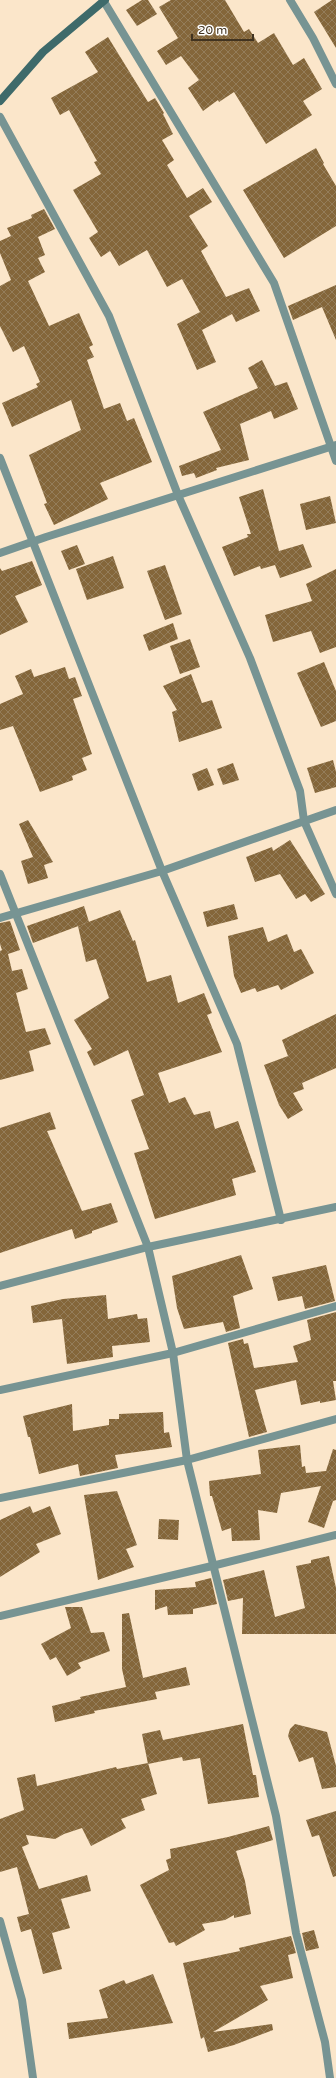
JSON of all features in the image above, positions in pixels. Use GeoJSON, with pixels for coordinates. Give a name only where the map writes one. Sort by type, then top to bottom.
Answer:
{"type":"FeatureCollection","features":[{"type":"Feature","properties":{"kind":"main road"},"geometry":{"type":"LineString","coordinates":[[0,102],[43,52],[104,0]]}},
{"type":"Feature","properties":{"kind":"street"},"geometry":{"type":"LineString","coordinates":[[104,0],[274,283],[333,446],[336,461]]}},
{"type":"Feature","properties":{"kind":"street"},"geometry":{"type":"LineString","coordinates":[[290,0],[313,38],[336,84]]}},
{"type":"Feature","properties":{"kind":"street"},"geometry":{"type":"LineString","coordinates":[[0,117],[109,316],[178,495],[256,673],[300,791],[304,821],[336,894]]}},
{"type":"Feature","properties":{"kind":"street"},"geometry":{"type":"LineString","coordinates":[[0,553],[333,446]]}},
{"type":"Feature","properties":{"kind":"street"},"geometry":{"type":"LineString","coordinates":[[0,458],[34,541],[162,871],[237,1044],[281,1220]]}},
{"type":"Feature","properties":{"kind":"street"},"geometry":{"type":"LineString","coordinates":[[0,918],[15,912],[162,871],[336,810]]}},
{"type":"Feature","properties":{"kind":"street"},"geometry":{"type":"LineString","coordinates":[[0,874],[148,1248],[173,1353],[187,1460],[212,1566],[276,1816],[296,1933],[325,2042],[330,2078]]}},
{"type":"Feature","properties":{"kind":"street"},"geometry":{"type":"LineString","coordinates":[[0,1286],[148,1248],[336,1207]]}},
{"type":"Feature","properties":{"kind":"street"},"geometry":{"type":"LineString","coordinates":[[0,1390],[173,1353],[336,1306]]}},
{"type":"Feature","properties":{"kind":"street"},"geometry":{"type":"LineString","coordinates":[[0,1498],[187,1460],[336,1419]]}},
{"type":"Feature","properties":{"kind":"street"},"geometry":{"type":"LineString","coordinates":[[0,1616],[212,1566],[336,1534]]}},
{"type":"Feature","properties":{"kind":"street"},"geometry":{"type":"LineString","coordinates":[[0,1921],[22,2000],[33,2078]]}},
{"type":"Feature","properties":{"kind":"building"},"geometry":{"type":"Polygon","coordinates":[[[142,0],[148,0],[157,14],[137,26],[126,10],[142,0]]]}},
{"type":"Feature","properties":{"kind":"building"},"geometry":{"type":"Polygon","coordinates":[[[171,0],[225,0],[244,32],[249,29],[258,43],[274,33],[293,65],[304,58],[322,89],[303,101],[312,115],[266,144],[234,92],[219,102],[218,100],[203,111],[188,88],[199,80],[181,56],[166,65],[157,51],[178,38],[159,7],[171,0]]]}},
{"type":"Feature","properties":{"kind":"building"},"geometry":{"type":"Polygon","coordinates":[[[332,0],[336,0],[336,48],[314,12],[332,0]]]}},
{"type":"Feature","properties":{"kind":"building"},"geometry":{"type":"Polygon","coordinates":[[[108,37],[148,102],[155,98],[164,113],[163,114],[173,134],[162,140],[174,160],[167,165],[187,198],[203,188],[212,202],[189,216],[208,246],[201,251],[226,297],[249,288],[260,311],[236,322],[232,314],[202,330],[216,362],[197,370],[177,324],[200,312],[182,279],[167,287],[147,250],[119,266],[110,251],[101,257],[89,238],[98,232],[73,190],[101,174],[94,162],[97,161],[69,110],[60,115],[51,98],[98,72],[85,52],[108,37]]]}},
{"type":"Feature","properties":{"kind":"building"},"geometry":{"type":"Polygon","coordinates":[[[316,148],[324,163],[323,164],[336,186],[336,226],[284,258],[243,190],[316,148]]]}},
{"type":"Feature","properties":{"kind":"building"},"geometry":{"type":"Polygon","coordinates":[[[44,209],[55,229],[38,237],[45,255],[38,258],[45,272],[28,281],[49,326],[79,313],[93,345],[89,347],[94,357],[87,360],[104,409],[120,403],[127,421],[134,418],[152,462],[100,483],[108,499],[54,525],[44,504],[47,503],[29,455],[81,430],[71,400],[12,427],[2,403],[38,387],[36,384],[40,382],[24,346],[13,352],[0,326],[0,286],[11,280],[0,253],[0,241],[11,236],[7,228],[32,218],[31,215],[44,209]]]}},
{"type":"Feature","properties":{"kind":"building"},"geometry":{"type":"Polygon","coordinates":[[[336,285],[336,340],[322,307],[293,320],[288,306],[336,285]]]}},
{"type":"Feature","properties":{"kind":"building"},"geometry":{"type":"Polygon","coordinates":[[[262,360],[275,386],[287,382],[298,409],[274,419],[271,411],[240,424],[249,460],[216,468],[217,470],[196,478],[194,473],[182,476],[179,466],[221,450],[203,412],[258,388],[248,368],[262,360]]]}},
{"type":"Feature","properties":{"kind":"building"},"geometry":{"type":"Polygon","coordinates":[[[263,489],[279,551],[303,544],[312,567],[280,578],[275,565],[261,569],[260,566],[234,576],[222,547],[248,537],[247,534],[251,534],[239,497],[263,489]]]}},
{"type":"Feature","properties":{"kind":"building"},"geometry":{"type":"Polygon","coordinates":[[[330,496],[336,523],[306,530],[300,504],[330,496]]]}},
{"type":"Feature","properties":{"kind":"building"},"geometry":{"type":"Polygon","coordinates":[[[77,545],[85,564],[69,570],[61,551],[77,545]]]}},
{"type":"Feature","properties":{"kind":"building"},"geometry":{"type":"Polygon","coordinates":[[[113,556],[124,588],[87,600],[76,569],[113,556]]]}},
{"type":"Feature","properties":{"kind":"building"},"geometry":{"type":"Polygon","coordinates":[[[32,561],[42,585],[15,596],[28,622],[0,635],[0,568],[2,571],[32,561]]]}},
{"type":"Feature","properties":{"kind":"building"},"geometry":{"type":"Polygon","coordinates":[[[165,565],[182,614],[165,620],[147,571],[165,565]]]}},
{"type":"Feature","properties":{"kind":"building"},"geometry":{"type":"Polygon","coordinates":[[[336,569],[336,647],[320,653],[311,631],[273,642],[265,615],[312,601],[306,584],[336,569]]]}},
{"type":"Feature","properties":{"kind":"building"},"geometry":{"type":"Polygon","coordinates":[[[173,623],[178,639],[149,651],[143,635],[173,623]]]}},
{"type":"Feature","properties":{"kind":"building"},"geometry":{"type":"Polygon","coordinates":[[[190,639],[200,667],[180,674],[170,646],[190,639]]]}},
{"type":"Feature","properties":{"kind":"building"},"geometry":{"type":"Polygon","coordinates":[[[324,662],[336,691],[336,721],[321,727],[297,673],[324,662]]]}},
{"type":"Feature","properties":{"kind":"building"},"geometry":{"type":"Polygon","coordinates":[[[65,667],[69,679],[75,677],[82,696],[73,699],[92,754],[82,758],[87,770],[72,776],[73,780],[40,792],[13,726],[0,730],[0,704],[23,694],[15,676],[31,669],[34,677],[65,667]]]}},
{"type":"Feature","properties":{"kind":"building"},"geometry":{"type":"Polygon","coordinates":[[[191,674],[202,703],[212,700],[222,728],[179,742],[172,712],[177,710],[163,686],[191,674]]]}},
{"type":"Feature","properties":{"kind":"building"},"geometry":{"type":"Polygon","coordinates":[[[333,760],[336,772],[336,787],[315,793],[307,768],[333,760]]]}},
{"type":"Feature","properties":{"kind":"building"},"geometry":{"type":"Polygon","coordinates":[[[233,763],[239,780],[223,785],[217,769],[233,763]]]}},
{"type":"Feature","properties":{"kind":"building"},"geometry":{"type":"Polygon","coordinates":[[[207,768],[214,785],[198,791],[192,774],[207,768]]]}},
{"type":"Feature","properties":{"kind":"building"},"geometry":{"type":"Polygon","coordinates":[[[28,820],[53,862],[44,865],[48,878],[28,884],[21,861],[33,857],[19,824],[28,820]]]}},
{"type":"Feature","properties":{"kind":"building"},"geometry":{"type":"Polygon","coordinates":[[[290,840],[325,894],[311,902],[305,894],[296,899],[280,874],[255,882],[246,857],[272,847],[273,851],[290,840]]]}},
{"type":"Feature","properties":{"kind":"building"},"geometry":{"type":"Polygon","coordinates":[[[234,904],[238,919],[207,927],[203,912],[234,904]]]}},
{"type":"Feature","properties":{"kind":"building"},"geometry":{"type":"Polygon","coordinates":[[[84,906],[89,922],[33,943],[27,926],[84,906]]]}},
{"type":"Feature","properties":{"kind":"building"},"geometry":{"type":"Polygon","coordinates":[[[120,910],[133,941],[135,940],[147,982],[171,975],[178,1003],[204,993],[212,1013],[207,1015],[222,1052],[158,1073],[169,1103],[185,1097],[194,1115],[210,1111],[215,1129],[238,1121],[256,1172],[232,1179],[236,1195],[155,1219],[134,1153],[149,1149],[131,1100],[144,1095],[128,1050],[94,1066],[87,1052],[92,1049],[74,1020],[109,998],[96,959],[86,962],[78,926],[120,910]]]}},
{"type":"Feature","properties":{"kind":"building"},"geometry":{"type":"Polygon","coordinates":[[[10,921],[20,950],[8,954],[12,971],[22,969],[28,989],[16,993],[26,1032],[45,1028],[51,1044],[29,1051],[34,1071],[0,1080],[0,951],[2,950],[0,944],[0,923],[10,921]]]}},
{"type":"Feature","properties":{"kind":"building"},"geometry":{"type":"Polygon","coordinates":[[[263,927],[268,942],[287,934],[294,952],[301,949],[314,973],[281,990],[278,985],[257,992],[255,988],[241,993],[234,976],[228,936],[263,927]]]}},
{"type":"Feature","properties":{"kind":"building"},"geometry":{"type":"Polygon","coordinates":[[[336,1014],[336,1068],[302,1083],[304,1089],[293,1093],[303,1110],[288,1119],[279,1105],[264,1065],[288,1056],[282,1040],[336,1014]]]}},
{"type":"Feature","properties":{"kind":"building"},"geometry":{"type":"Polygon","coordinates":[[[50,1112],[56,1129],[47,1131],[82,1211],[111,1203],[118,1222],[75,1239],[72,1229],[0,1253],[0,1128],[50,1112]]]}},
{"type":"Feature","properties":{"kind":"building"},"geometry":{"type":"Polygon","coordinates":[[[241,1255],[253,1289],[233,1296],[240,1328],[226,1332],[223,1322],[184,1329],[177,1308],[172,1276],[241,1255]]]}},
{"type":"Feature","properties":{"kind":"building"},"geometry":{"type":"Polygon","coordinates":[[[326,1265],[335,1301],[305,1309],[302,1296],[278,1301],[272,1277],[326,1265]]]}},
{"type":"Feature","properties":{"kind":"building"},"geometry":{"type":"Polygon","coordinates":[[[106,1295],[108,1319],[137,1314],[138,1319],[147,1318],[150,1342],[112,1346],[113,1357],[67,1364],[62,1319],[33,1323],[31,1306],[63,1299],[106,1295]]]}},
{"type":"Feature","properties":{"kind":"building"},"geometry":{"type":"Polygon","coordinates":[[[336,1312],[336,1381],[333,1381],[336,1400],[320,1403],[320,1401],[301,1405],[296,1380],[255,1390],[267,1432],[249,1437],[228,1343],[243,1339],[244,1344],[248,1343],[254,1368],[298,1362],[293,1346],[311,1340],[307,1320],[336,1312]]]}},
{"type":"Feature","properties":{"kind":"building"},"geometry":{"type":"Polygon","coordinates":[[[72,1404],[73,1431],[109,1425],[109,1419],[119,1419],[119,1414],[163,1412],[164,1433],[169,1432],[172,1447],[115,1455],[118,1468],[80,1476],[78,1464],[39,1474],[23,1416],[72,1404]]]}},
{"type":"Feature","properties":{"kind":"building"},"geometry":{"type":"Polygon","coordinates":[[[300,1445],[302,1467],[305,1466],[306,1473],[326,1471],[333,1449],[336,1450],[336,1500],[333,1501],[324,1528],[308,1522],[321,1486],[281,1493],[277,1513],[258,1510],[260,1540],[232,1541],[231,1528],[222,1531],[212,1496],[210,1496],[209,1481],[261,1474],[258,1450],[300,1445]]]}},
{"type":"Feature","properties":{"kind":"building"},"geometry":{"type":"Polygon","coordinates":[[[117,1491],[137,1545],[126,1549],[134,1567],[98,1580],[84,1495],[117,1491]]]}},
{"type":"Feature","properties":{"kind":"building"},"geometry":{"type":"Polygon","coordinates":[[[30,1506],[33,1513],[50,1506],[61,1534],[36,1544],[40,1552],[0,1577],[0,1520],[30,1506]]]}},
{"type":"Feature","properties":{"kind":"building"},"geometry":{"type":"Polygon","coordinates":[[[159,1519],[179,1520],[178,1540],[158,1539],[159,1519]]]}},
{"type":"Feature","properties":{"kind":"building"},"geometry":{"type":"Polygon","coordinates":[[[329,1556],[336,1588],[336,1634],[242,1634],[243,1598],[228,1601],[223,1580],[264,1570],[275,1617],[305,1608],[296,1566],[311,1563],[311,1560],[329,1556]]]}},
{"type":"Feature","properties":{"kind":"building"},"geometry":{"type":"Polygon","coordinates":[[[211,1578],[217,1604],[193,1609],[193,1614],[168,1615],[167,1606],[155,1610],[155,1590],[196,1587],[195,1582],[211,1578]]]}},
{"type":"Feature","properties":{"kind":"building"},"geometry":{"type":"Polygon","coordinates":[[[65,1607],[82,1607],[91,1633],[104,1632],[110,1651],[78,1663],[81,1668],[67,1676],[56,1657],[50,1660],[41,1644],[71,1628],[65,1607]]]}},
{"type":"Feature","properties":{"kind":"building"},"geometry":{"type":"Polygon","coordinates":[[[129,1613],[143,1678],[186,1667],[190,1685],[155,1692],[157,1699],[94,1711],[95,1713],[55,1722],[52,1706],[81,1699],[80,1697],[126,1687],[122,1669],[122,1614],[129,1613]]]}},
{"type":"Feature","properties":{"kind":"building"},"geometry":{"type":"Polygon","coordinates":[[[243,1724],[253,1775],[256,1775],[259,1797],[208,1804],[200,1758],[183,1761],[182,1757],[148,1764],[142,1734],[160,1730],[163,1740],[243,1724]]]}},
{"type":"Feature","properties":{"kind":"building"},"geometry":{"type":"Polygon","coordinates":[[[295,1724],[327,1732],[336,1766],[336,1787],[322,1789],[313,1757],[299,1762],[288,1736],[290,1729],[295,1724]]]}},
{"type":"Feature","properties":{"kind":"building"},"geometry":{"type":"Polygon","coordinates":[[[148,1763],[157,1794],[141,1799],[145,1810],[121,1819],[126,1828],[91,1846],[82,1828],[64,1834],[55,1839],[26,1835],[29,1844],[22,1847],[39,1889],[87,1875],[91,1891],[61,1899],[70,1928],[52,1933],[62,1969],[43,1974],[31,1929],[21,1932],[17,1917],[29,1914],[17,1867],[0,1872],[0,1819],[24,1810],[17,1778],[35,1774],[37,1786],[116,1767],[117,1769],[148,1763]]]}},
{"type":"Feature","properties":{"kind":"building"},"geometry":{"type":"Polygon","coordinates":[[[336,1811],[336,1876],[333,1877],[319,1835],[312,1837],[306,1820],[336,1811]]]}},
{"type":"Feature","properties":{"kind":"building"},"geometry":{"type":"Polygon","coordinates":[[[269,1826],[273,1840],[236,1851],[245,1881],[251,1914],[234,1918],[234,1915],[225,1920],[202,1924],[205,1930],[176,1946],[174,1942],[169,1943],[140,1885],[169,1870],[166,1860],[171,1858],[170,1849],[228,1837],[269,1826]]]}},
{"type":"Feature","properties":{"kind":"building"},"geometry":{"type":"Polygon","coordinates":[[[314,1930],[319,1948],[306,1951],[302,1933],[314,1930]]]}},
{"type":"Feature","properties":{"kind":"building"},"geometry":{"type":"Polygon","coordinates":[[[291,1936],[296,1953],[288,1955],[293,1978],[260,1986],[268,2000],[213,2032],[272,2024],[273,2030],[234,2045],[208,2052],[204,2037],[201,2039],[183,1963],[240,1951],[239,1948],[291,1936]]]}},
{"type":"Feature","properties":{"kind":"building"},"geometry":{"type":"Polygon","coordinates":[[[153,1974],[173,2023],[69,2039],[67,2023],[108,2018],[99,1990],[124,1980],[126,1984],[153,1974]]]}}]}
